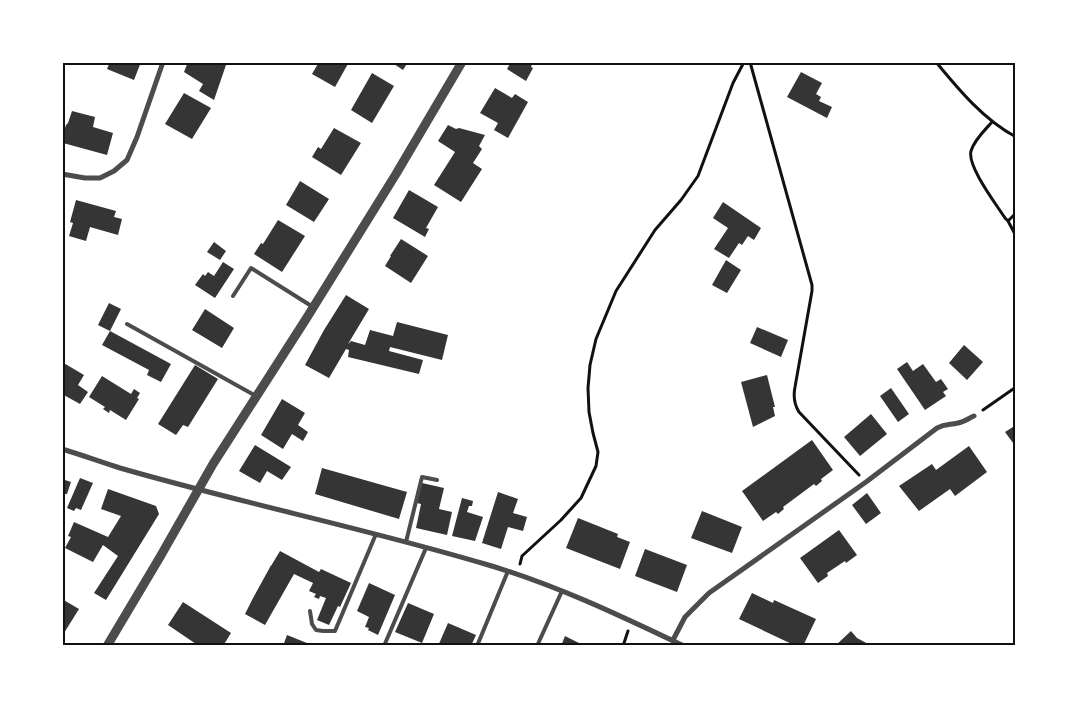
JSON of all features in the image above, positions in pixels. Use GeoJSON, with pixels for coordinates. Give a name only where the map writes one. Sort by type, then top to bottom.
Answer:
{"type":"FeatureCollection","features":[{"type":"Feature","properties":{"kind":"street"},"geometry":{"type":"LineString","coordinates":[[62,174],[85,178],[100,178],[114,171],[127,160],[140,129],[163,62]]}},
{"type":"Feature","properties":{"kind":"street"},"geometry":{"type":"LineString","coordinates":[[107,646],[198,490],[314,307],[462,62]]}},
{"type":"Feature","properties":{"kind":"street"},"geometry":{"type":"LineString","coordinates":[[673,640],[685,617],[709,594],[866,482],[936,428],[944,424],[963,422],[974,416]]}},
{"type":"Feature","properties":{"kind":"street"},"geometry":{"type":"LineString","coordinates":[[62,448],[118,467],[198,490],[376,534],[508,571],[633,621],[684,646]]}},
{"type":"Feature","properties":{"kind":"lane"},"geometry":{"type":"LineString","coordinates":[[233,296],[251,268],[314,307]]}},
{"type":"Feature","properties":{"kind":"lane"},"geometry":{"type":"LineString","coordinates":[[127,324],[256,396]]}},
{"type":"Feature","properties":{"kind":"lane"},"geometry":{"type":"LineString","coordinates":[[406,542],[422,477],[437,480]]}},
{"type":"Feature","properties":{"kind":"lane"},"geometry":{"type":"LineString","coordinates":[[310,611],[312,624],[316,630],[336,631],[376,534]]}},
{"type":"Feature","properties":{"kind":"lane"},"geometry":{"type":"LineString","coordinates":[[384,646],[426,548]]}},
{"type":"Feature","properties":{"kind":"lane"},"geometry":{"type":"LineString","coordinates":[[476,646],[508,571]]}},
{"type":"Feature","properties":{"kind":"lane"},"geometry":{"type":"LineString","coordinates":[[537,646],[562,591]]}},
{"type":"Feature","properties":{"kind":"path"},"geometry":{"type":"LineString","coordinates":[[517,574],[522,556],[561,520],[581,498],[596,466],[598,452],[593,433],[588,388],[590,365],[596,339],[616,291],[655,230],[681,200],[698,176],[733,84],[744,62]]}},
{"type":"Feature","properties":{"kind":"path"},"geometry":{"type":"LineString","coordinates":[[750,62],[812,285],[793,397],[795,406],[866,482]]}},
{"type":"Feature","properties":{"kind":"path"},"geometry":{"type":"LineString","coordinates":[[936,62],[959,89],[992,122],[1016,137]]}},
{"type":"Feature","properties":{"kind":"path"},"geometry":{"type":"LineString","coordinates":[[992,122],[976,141],[971,151],[971,158],[978,175],[1016,236]]}},
{"type":"Feature","properties":{"kind":"path"},"geometry":{"type":"LineString","coordinates":[[1008,221],[1016,213]]}},
{"type":"Feature","properties":{"kind":"path"},"geometry":{"type":"LineString","coordinates":[[974,416],[1016,387]]}},
{"type":"Feature","properties":{"kind":"building"},"geometry":{"type":"Polygon","coordinates":[[[110,62],[141,62],[134,80],[107,69],[110,62]]]}},
{"type":"Feature","properties":{"kind":"building"},"geometry":{"type":"Polygon","coordinates":[[[188,62],[227,62],[214,100],[199,91],[203,84],[184,72],[188,62]]]}},
{"type":"Feature","properties":{"kind":"building"},"geometry":{"type":"Polygon","coordinates":[[[319,62],[349,62],[335,87],[312,74],[319,62]]]}},
{"type":"Feature","properties":{"kind":"building"},"geometry":{"type":"Polygon","coordinates":[[[391,62],[408,62],[403,70],[391,62]]]}},
{"type":"Feature","properties":{"kind":"building"},"geometry":{"type":"Polygon","coordinates":[[[511,62],[533,62],[531,67],[533,68],[526,81],[507,69],[511,62]]]}},
{"type":"Feature","properties":{"kind":"building"},"geometry":{"type":"Polygon","coordinates":[[[801,72],[822,83],[816,94],[821,97],[819,101],[832,107],[827,118],[787,97],[801,72]]]}},
{"type":"Feature","properties":{"kind":"building"},"geometry":{"type":"Polygon","coordinates":[[[372,73],[394,86],[372,123],[351,110],[372,73]]]}},
{"type":"Feature","properties":{"kind":"building"},"geometry":{"type":"Polygon","coordinates":[[[495,88],[512,98],[515,94],[528,102],[508,138],[494,130],[498,123],[480,113],[495,88]]]}},
{"type":"Feature","properties":{"kind":"building"},"geometry":{"type":"Polygon","coordinates":[[[184,93],[211,108],[192,139],[165,124],[184,93]]]}},
{"type":"Feature","properties":{"kind":"building"},"geometry":{"type":"Polygon","coordinates":[[[72,111],[95,117],[93,127],[113,133],[107,155],[63,143],[65,136],[63,134],[72,111]]]}},
{"type":"Feature","properties":{"kind":"building"},"geometry":{"type":"Polygon","coordinates":[[[448,125],[456,129],[459,128],[485,135],[479,146],[482,149],[473,163],[482,169],[461,202],[434,185],[455,152],[438,141],[448,125]]]}},
{"type":"Feature","properties":{"kind":"building"},"geometry":{"type":"Polygon","coordinates":[[[334,128],[361,143],[341,175],[312,157],[318,147],[321,149],[334,128]]]}},
{"type":"Feature","properties":{"kind":"building"},"geometry":{"type":"Polygon","coordinates":[[[300,181],[329,199],[314,222],[286,205],[300,181]]]}},
{"type":"Feature","properties":{"kind":"building"},"geometry":{"type":"Polygon","coordinates":[[[409,190],[438,207],[426,228],[429,229],[425,237],[393,218],[409,190]]]}},
{"type":"Feature","properties":{"kind":"building"},"geometry":{"type":"Polygon","coordinates":[[[76,200],[116,211],[114,217],[122,219],[118,235],[90,227],[86,241],[69,236],[73,223],[70,222],[76,200]]]}},
{"type":"Feature","properties":{"kind":"building"},"geometry":{"type":"Polygon","coordinates":[[[723,202],[761,228],[754,240],[748,236],[742,245],[739,243],[729,258],[714,249],[728,228],[713,218],[723,202]]]}},
{"type":"Feature","properties":{"kind":"building"},"geometry":{"type":"Polygon","coordinates":[[[278,220],[305,236],[282,272],[254,254],[261,243],[263,244],[278,220]]]}},
{"type":"Feature","properties":{"kind":"building"},"geometry":{"type":"Polygon","coordinates":[[[401,239],[428,256],[411,283],[385,266],[401,239]]]}},
{"type":"Feature","properties":{"kind":"building"},"geometry":{"type":"Polygon","coordinates":[[[214,242],[226,251],[220,260],[207,252],[214,242]]]}},
{"type":"Feature","properties":{"kind":"building"},"geometry":{"type":"Polygon","coordinates":[[[726,260],[741,270],[727,293],[712,285],[726,260]]]}},
{"type":"Feature","properties":{"kind":"building"},"geometry":{"type":"Polygon","coordinates":[[[223,262],[234,269],[215,298],[195,285],[203,274],[205,276],[208,272],[214,276],[223,262]]]}},
{"type":"Feature","properties":{"kind":"building"},"geometry":{"type":"Polygon","coordinates":[[[346,295],[369,309],[348,344],[351,341],[365,345],[370,330],[393,336],[397,322],[448,335],[442,360],[390,347],[389,351],[423,360],[419,374],[348,357],[349,350],[346,349],[329,378],[305,365],[346,295]]]}},
{"type":"Feature","properties":{"kind":"building"},"geometry":{"type":"Polygon","coordinates":[[[109,303],[121,309],[110,331],[98,325],[109,303]]]}},
{"type":"Feature","properties":{"kind":"building"},"geometry":{"type":"Polygon","coordinates":[[[205,309],[234,328],[222,348],[192,330],[205,309]]]}},
{"type":"Feature","properties":{"kind":"building"},"geometry":{"type":"Polygon","coordinates":[[[757,327],[788,340],[781,357],[750,343],[757,327]]]}},
{"type":"Feature","properties":{"kind":"building"},"geometry":{"type":"Polygon","coordinates":[[[110,331],[171,364],[161,382],[147,375],[149,370],[102,345],[110,331]]]}},
{"type":"Feature","properties":{"kind":"building"},"geometry":{"type":"Polygon","coordinates":[[[964,345],[983,362],[967,380],[949,363],[964,345]]]}},
{"type":"Feature","properties":{"kind":"building"},"geometry":{"type":"Polygon","coordinates":[[[62,362],[84,375],[78,385],[88,392],[80,404],[62,394],[62,362]]]}},
{"type":"Feature","properties":{"kind":"building"},"geometry":{"type":"Polygon","coordinates":[[[907,362],[913,371],[923,364],[936,382],[941,379],[948,389],[943,392],[946,396],[925,410],[897,369],[907,362]]]}},
{"type":"Feature","properties":{"kind":"building"},"geometry":{"type":"Polygon","coordinates":[[[195,365],[218,379],[188,427],[183,425],[176,435],[158,424],[195,365]]]}},
{"type":"Feature","properties":{"kind":"building"},"geometry":{"type":"Polygon","coordinates":[[[767,375],[775,407],[773,407],[775,416],[753,427],[741,382],[767,375]]]}},
{"type":"Feature","properties":{"kind":"building"},"geometry":{"type":"Polygon","coordinates":[[[102,376],[131,394],[134,389],[140,393],[137,398],[139,399],[126,420],[110,410],[109,413],[103,409],[105,407],[89,397],[102,376]]]}},
{"type":"Feature","properties":{"kind":"building"},"geometry":{"type":"Polygon","coordinates":[[[891,388],[909,414],[898,422],[880,396],[891,388]]]}},
{"type":"Feature","properties":{"kind":"building"},"geometry":{"type":"Polygon","coordinates":[[[282,399],[305,413],[298,425],[308,432],[303,441],[292,434],[283,449],[261,435],[282,399]]]}},
{"type":"Feature","properties":{"kind":"building"},"geometry":{"type":"Polygon","coordinates":[[[871,414],[887,434],[860,456],[844,437],[871,414]]]}},
{"type":"Feature","properties":{"kind":"building"},"geometry":{"type":"Polygon","coordinates":[[[1016,425],[1016,447],[1005,432],[1016,425]]]}},
{"type":"Feature","properties":{"kind":"building"},"geometry":{"type":"Polygon","coordinates":[[[812,440],[833,470],[821,479],[822,481],[816,486],[814,484],[783,507],[784,509],[778,514],[776,512],[763,521],[742,491],[812,440]]]}},
{"type":"Feature","properties":{"kind":"building"},"geometry":{"type":"Polygon","coordinates":[[[255,445],[291,467],[282,480],[267,471],[260,483],[239,471],[255,445]]]}},
{"type":"Feature","properties":{"kind":"building"},"geometry":{"type":"Polygon","coordinates":[[[969,446],[987,472],[955,496],[950,489],[919,511],[899,486],[932,464],[936,470],[969,446]]]}},
{"type":"Feature","properties":{"kind":"building"},"geometry":{"type":"Polygon","coordinates":[[[322,468],[407,492],[399,519],[315,494],[322,468]]]}},
{"type":"Feature","properties":{"kind":"building"},"geometry":{"type":"Polygon","coordinates":[[[80,478],[93,483],[81,510],[76,508],[74,511],[67,508],[80,478]]]}},
{"type":"Feature","properties":{"kind":"building"},"geometry":{"type":"Polygon","coordinates":[[[62,479],[71,482],[63,499],[62,479]]]}},
{"type":"Feature","properties":{"kind":"building"},"geometry":{"type":"Polygon","coordinates":[[[422,483],[444,488],[439,509],[452,512],[447,535],[416,528],[421,504],[417,503],[422,483]]]}},
{"type":"Feature","properties":{"kind":"building"},"geometry":{"type":"Polygon","coordinates":[[[108,489],[156,506],[159,514],[106,600],[94,593],[118,556],[103,545],[93,562],[65,548],[71,537],[68,536],[74,522],[108,537],[121,516],[101,509],[108,489]]]}},
{"type":"Feature","properties":{"kind":"building"},"geometry":{"type":"Polygon","coordinates":[[[498,492],[518,499],[513,513],[527,517],[523,531],[508,527],[501,549],[482,543],[498,492]]]}},
{"type":"Feature","properties":{"kind":"building"},"geometry":{"type":"Polygon","coordinates":[[[867,493],[881,513],[866,524],[852,505],[867,493]]]}},
{"type":"Feature","properties":{"kind":"building"},"geometry":{"type":"Polygon","coordinates":[[[462,498],[473,501],[472,506],[469,506],[467,512],[483,517],[475,541],[452,536],[462,498]]]}},
{"type":"Feature","properties":{"kind":"building"},"geometry":{"type":"Polygon","coordinates":[[[702,511],[742,527],[732,553],[691,538],[702,511]]]}},
{"type":"Feature","properties":{"kind":"building"},"geometry":{"type":"Polygon","coordinates":[[[578,518],[618,534],[617,537],[630,542],[620,569],[566,548],[578,518]]]}},
{"type":"Feature","properties":{"kind":"building"},"geometry":{"type":"Polygon","coordinates":[[[839,530],[857,555],[827,573],[828,576],[818,583],[800,558],[839,530]]]}},
{"type":"Feature","properties":{"kind":"building"},"geometry":{"type":"Polygon","coordinates":[[[645,549],[687,565],[677,592],[635,576],[645,549]]]}},
{"type":"Feature","properties":{"kind":"building"},"geometry":{"type":"Polygon","coordinates":[[[280,551],[319,572],[321,569],[351,583],[329,625],[317,620],[326,598],[320,596],[319,599],[314,597],[316,594],[309,591],[313,583],[294,574],[265,625],[245,614],[280,551]]]}},
{"type":"Feature","properties":{"kind":"building"},"geometry":{"type":"Polygon","coordinates":[[[369,583],[395,595],[378,635],[365,627],[369,617],[357,611],[369,583]]]}},
{"type":"Feature","properties":{"kind":"building"},"geometry":{"type":"Polygon","coordinates":[[[752,593],[773,603],[774,600],[816,619],[803,646],[796,646],[739,619],[752,593]]]}},
{"type":"Feature","properties":{"kind":"building"},"geometry":{"type":"Polygon","coordinates":[[[62,599],[79,609],[64,633],[62,632],[62,599]]]}},
{"type":"Feature","properties":{"kind":"building"},"geometry":{"type":"Polygon","coordinates":[[[183,602],[231,633],[223,646],[199,646],[168,625],[183,602]]]}},
{"type":"Feature","properties":{"kind":"building"},"geometry":{"type":"Polygon","coordinates":[[[408,603],[434,614],[422,643],[395,632],[408,603]]]}},
{"type":"Feature","properties":{"kind":"building"},"geometry":{"type":"Polygon","coordinates":[[[448,623],[476,635],[471,646],[438,646],[448,623]]]}},
{"type":"Feature","properties":{"kind":"building"},"geometry":{"type":"Polygon","coordinates":[[[851,631],[857,638],[872,646],[835,646],[851,631]]]}},
{"type":"Feature","properties":{"kind":"building"},"geometry":{"type":"Polygon","coordinates":[[[287,635],[312,645],[312,646],[283,646],[287,635]]]}},
{"type":"Feature","properties":{"kind":"building"},"geometry":{"type":"Polygon","coordinates":[[[565,636],[585,646],[561,646],[565,636]]]}}]}
